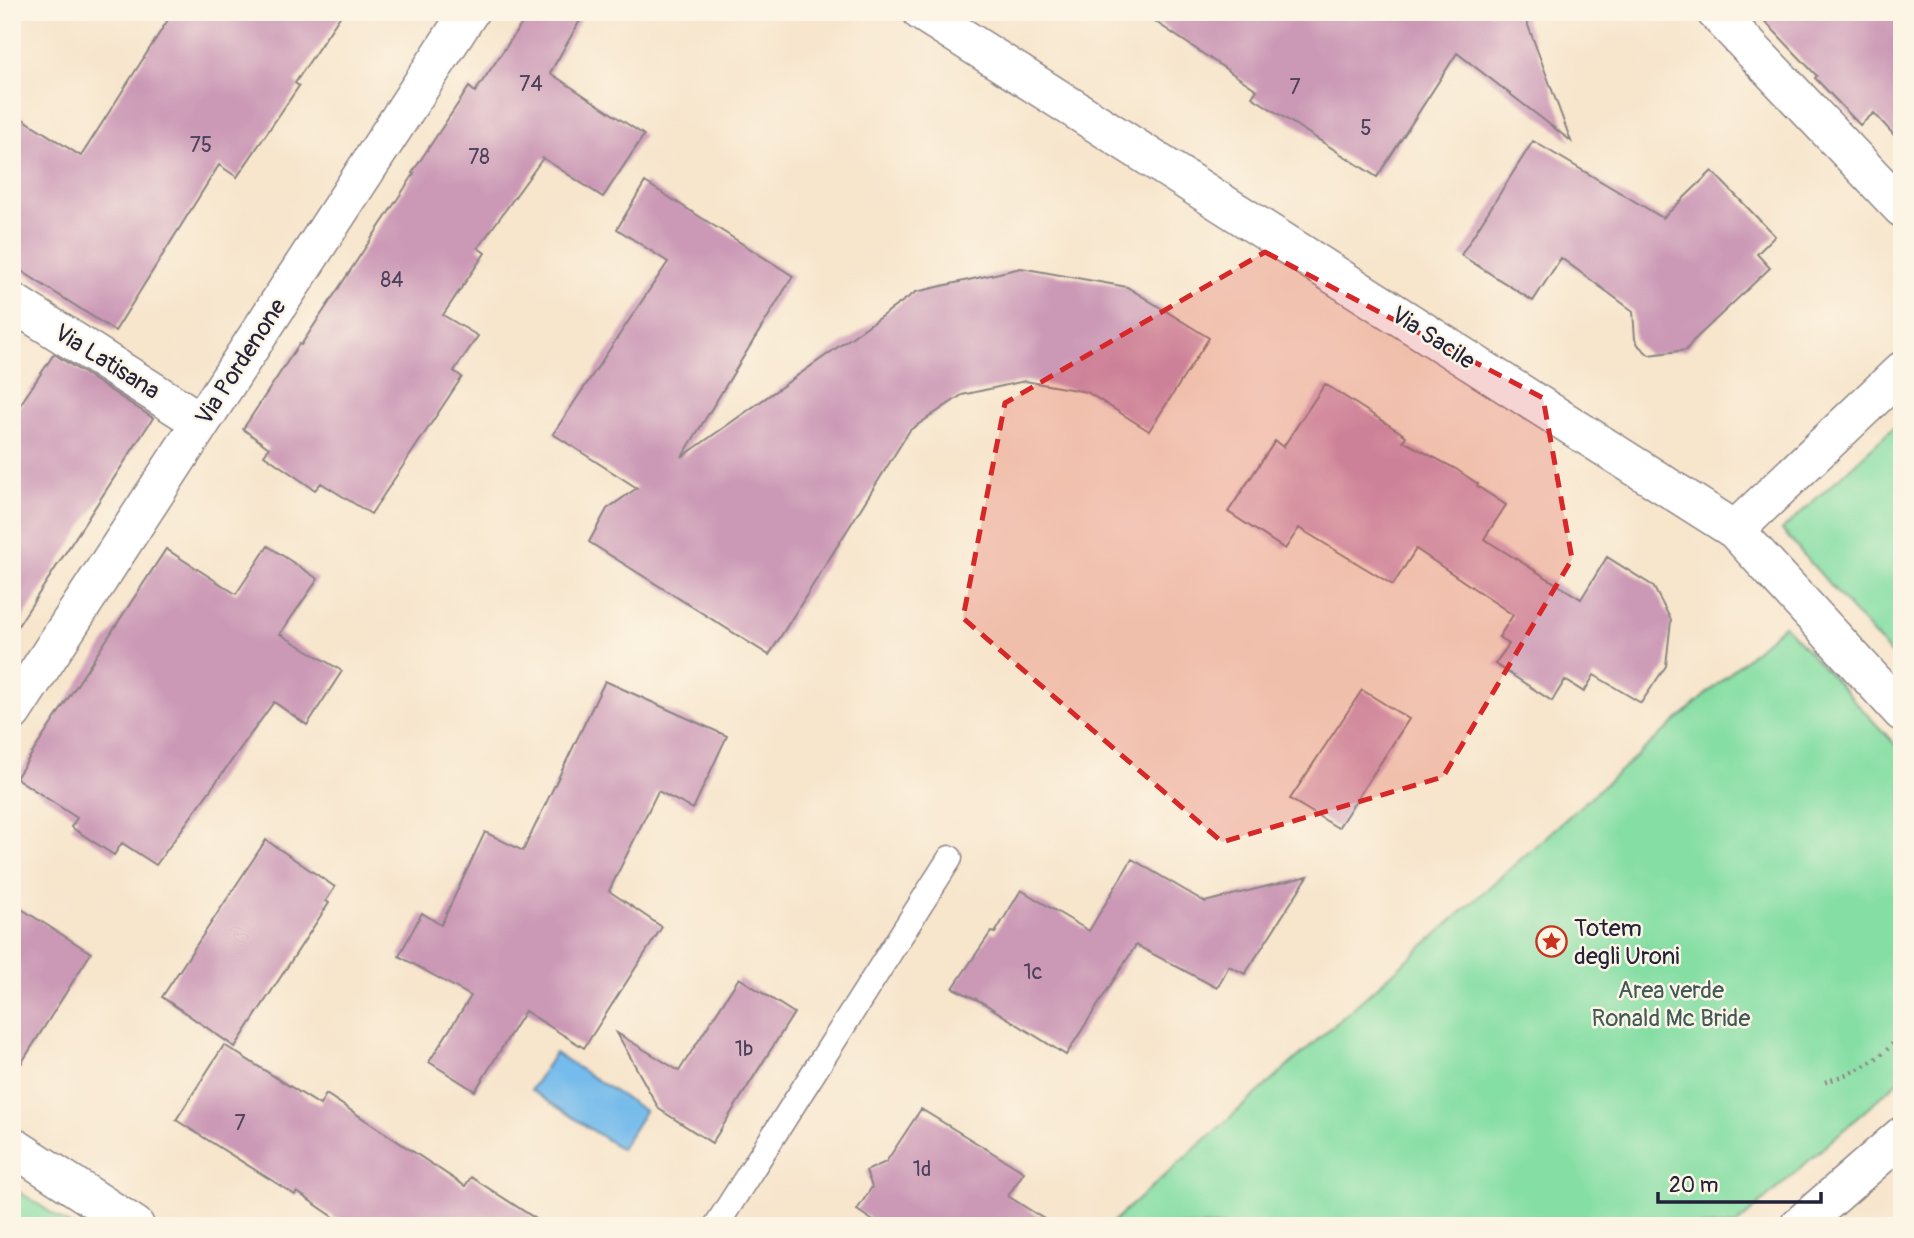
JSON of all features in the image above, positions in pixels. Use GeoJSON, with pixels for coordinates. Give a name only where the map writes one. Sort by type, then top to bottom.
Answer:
{"type":"FeatureCollection","features":[{"type":"Feature","properties":{"kind":"street","name":"Via Pordenone"},"geometry":{"type":"LineString","coordinates":[[12,712],[469,12]]}},
{"type":"Feature","properties":{"kind":"street","name":"Via Sacile"},"geometry":{"type":"LineString","coordinates":[[922,12],[1735,530],[1902,712]]}},
{"type":"Feature","properties":{"kind":"street"},"geometry":{"type":"LineString","coordinates":[[1716,12],[1902,208]]}},
{"type":"Feature","properties":{"kind":"street","name":"Via Latisana"},"geometry":{"type":"LineString","coordinates":[[12,302],[201,422]]}},
{"type":"Feature","properties":{"kind":"street"},"geometry":{"type":"LineString","coordinates":[[1735,530],[1902,371]]}},
{"type":"Feature","properties":{"kind":"street"},"geometry":{"type":"LineString","coordinates":[[1799,1226],[1902,1136]]}},
{"type":"Feature","properties":{"kind":"street"},"geometry":{"type":"LineString","coordinates":[[12,1146],[135,1226]]}},
{"type":"Feature","properties":{"kind":"lane"},"geometry":{"type":"LineString","coordinates":[[716,1226],[950,858]]}},
{"type":"Feature","properties":{"kind":"path"},"geometry":{"type":"LineString","coordinates":[[1825,1082],[1852,1073],[1877,1057],[1896,1041],[1902,1027]]}},
{"type":"Feature","properties":{"kind":"highlighted area"},"geometry":{"type":"Polygon","coordinates":[[[1265,252],[1543,398],[1572,559],[1443,777],[1222,842],[963,618],[1005,403],[1265,252]]]}},
{"type":"Feature","properties":{"kind":"green space"},"geometry":{"type":"Polygon","coordinates":[[[1902,420],[1902,667],[1782,530],[1902,420]]]}},
{"type":"Feature","properties":{"kind":"green space","name":"Area verde Ronald Mc Bride"},"geometry":{"type":"Polygon","coordinates":[[[1784,625],[1902,752],[1902,1078],[1735,1226],[1108,1226],[1784,625]]]}},
{"type":"Feature","properties":{"kind":"green space"},"geometry":{"type":"Polygon","coordinates":[[[12,1187],[71,1226],[12,1226],[12,1187]]]}},
{"type":"Feature","properties":{"kind":"water"},"geometry":{"type":"Polygon","coordinates":[[[555,1053],[645,1111],[621,1149],[531,1090],[555,1053]]]}},
{"type":"Feature","properties":{"kind":"building"},"geometry":{"type":"Polygon","coordinates":[[[173,12],[343,12],[295,83],[299,86],[237,177],[219,165],[115,331],[12,265],[12,112],[81,156],[173,12]]]}},
{"type":"Feature","properties":{"kind":"building"},"geometry":{"type":"Polygon","coordinates":[[[530,12],[585,12],[550,73],[644,135],[603,197],[543,158],[478,248],[485,253],[443,315],[478,336],[454,371],[462,377],[371,514],[321,483],[315,490],[264,455],[269,448],[243,429],[469,87],[475,92],[530,12]]]}},
{"type":"Feature","properties":{"kind":"building"},"geometry":{"type":"Polygon","coordinates":[[[1141,12],[1523,12],[1571,141],[1457,53],[1377,177],[1252,97],[1257,90],[1141,12]]]}},
{"type":"Feature","properties":{"kind":"building"},"geometry":{"type":"Polygon","coordinates":[[[1756,12],[1902,12],[1902,144],[1874,113],[1860,125],[1756,12]]]}},
{"type":"Feature","properties":{"kind":"building"},"geometry":{"type":"Polygon","coordinates":[[[1533,141],[1663,218],[1712,171],[1775,236],[1757,254],[1770,268],[1686,350],[1649,355],[1635,339],[1633,311],[1561,258],[1533,301],[1461,255],[1533,141]]]}},
{"type":"Feature","properties":{"kind":"building"},"geometry":{"type":"Polygon","coordinates":[[[645,182],[793,276],[682,457],[916,292],[1021,268],[1127,287],[1209,338],[1149,431],[1087,392],[1025,381],[962,395],[910,430],[769,655],[589,542],[607,509],[637,488],[553,434],[668,262],[617,229],[645,182]]]}},
{"type":"Feature","properties":{"kind":"building"},"geometry":{"type":"Polygon","coordinates":[[[54,354],[153,418],[12,635],[12,417],[54,354]]]}},
{"type":"Feature","properties":{"kind":"building"},"geometry":{"type":"Polygon","coordinates":[[[1325,384],[1406,436],[1403,441],[1456,469],[1506,505],[1484,539],[1581,599],[1607,557],[1653,586],[1671,620],[1666,666],[1641,703],[1594,675],[1584,692],[1565,680],[1552,701],[1495,664],[1509,644],[1499,637],[1513,615],[1416,549],[1393,585],[1299,528],[1285,549],[1228,512],[1275,441],[1283,447],[1325,384]]]}},
{"type":"Feature","properties":{"kind":"building"},"geometry":{"type":"Polygon","coordinates":[[[268,546],[318,579],[280,634],[342,671],[307,725],[274,702],[156,865],[122,843],[114,855],[71,827],[77,818],[16,778],[166,549],[236,594],[268,546]]]}},
{"type":"Feature","properties":{"kind":"building"},"geometry":{"type":"Polygon","coordinates":[[[605,681],[727,736],[693,809],[658,791],[609,891],[662,927],[584,1048],[525,1011],[475,1091],[429,1062],[471,996],[399,956],[422,913],[441,925],[485,832],[523,851],[605,681]]]}},
{"type":"Feature","properties":{"kind":"building"},"geometry":{"type":"Polygon","coordinates":[[[1362,690],[1409,719],[1338,828],[1290,799],[1362,690]]]}},
{"type":"Feature","properties":{"kind":"building"},"geometry":{"type":"Polygon","coordinates":[[[266,840],[335,887],[326,901],[329,903],[235,1047],[162,997],[266,840]]]}},
{"type":"Feature","properties":{"kind":"building"},"geometry":{"type":"Polygon","coordinates":[[[1132,859],[1205,902],[1308,876],[1245,974],[1229,966],[1217,988],[1136,945],[1066,1055],[980,1001],[953,988],[991,932],[995,933],[1021,890],[1089,931],[1132,859]]]}},
{"type":"Feature","properties":{"kind":"building"},"geometry":{"type":"Polygon","coordinates":[[[12,903],[91,953],[12,1078],[12,903]]]}},
{"type":"Feature","properties":{"kind":"building"},"geometry":{"type":"Polygon","coordinates":[[[739,978],[794,1013],[712,1143],[659,1109],[617,1033],[679,1071],[739,978]]]}},
{"type":"Feature","properties":{"kind":"building"},"geometry":{"type":"Polygon","coordinates":[[[224,1045],[320,1105],[326,1094],[465,1186],[471,1177],[547,1226],[347,1226],[297,1192],[295,1195],[176,1120],[224,1045]]]}},
{"type":"Feature","properties":{"kind":"building"},"geometry":{"type":"Polygon","coordinates":[[[921,1109],[1024,1172],[1008,1196],[1055,1226],[881,1226],[857,1210],[872,1187],[866,1171],[886,1162],[921,1109]]]}},
{"type":"Feature","properties":{"kind":"place","name":"Totem degli Uroni"},"geometry":{"type":"Point","coordinates":[1551,942]}}]}
